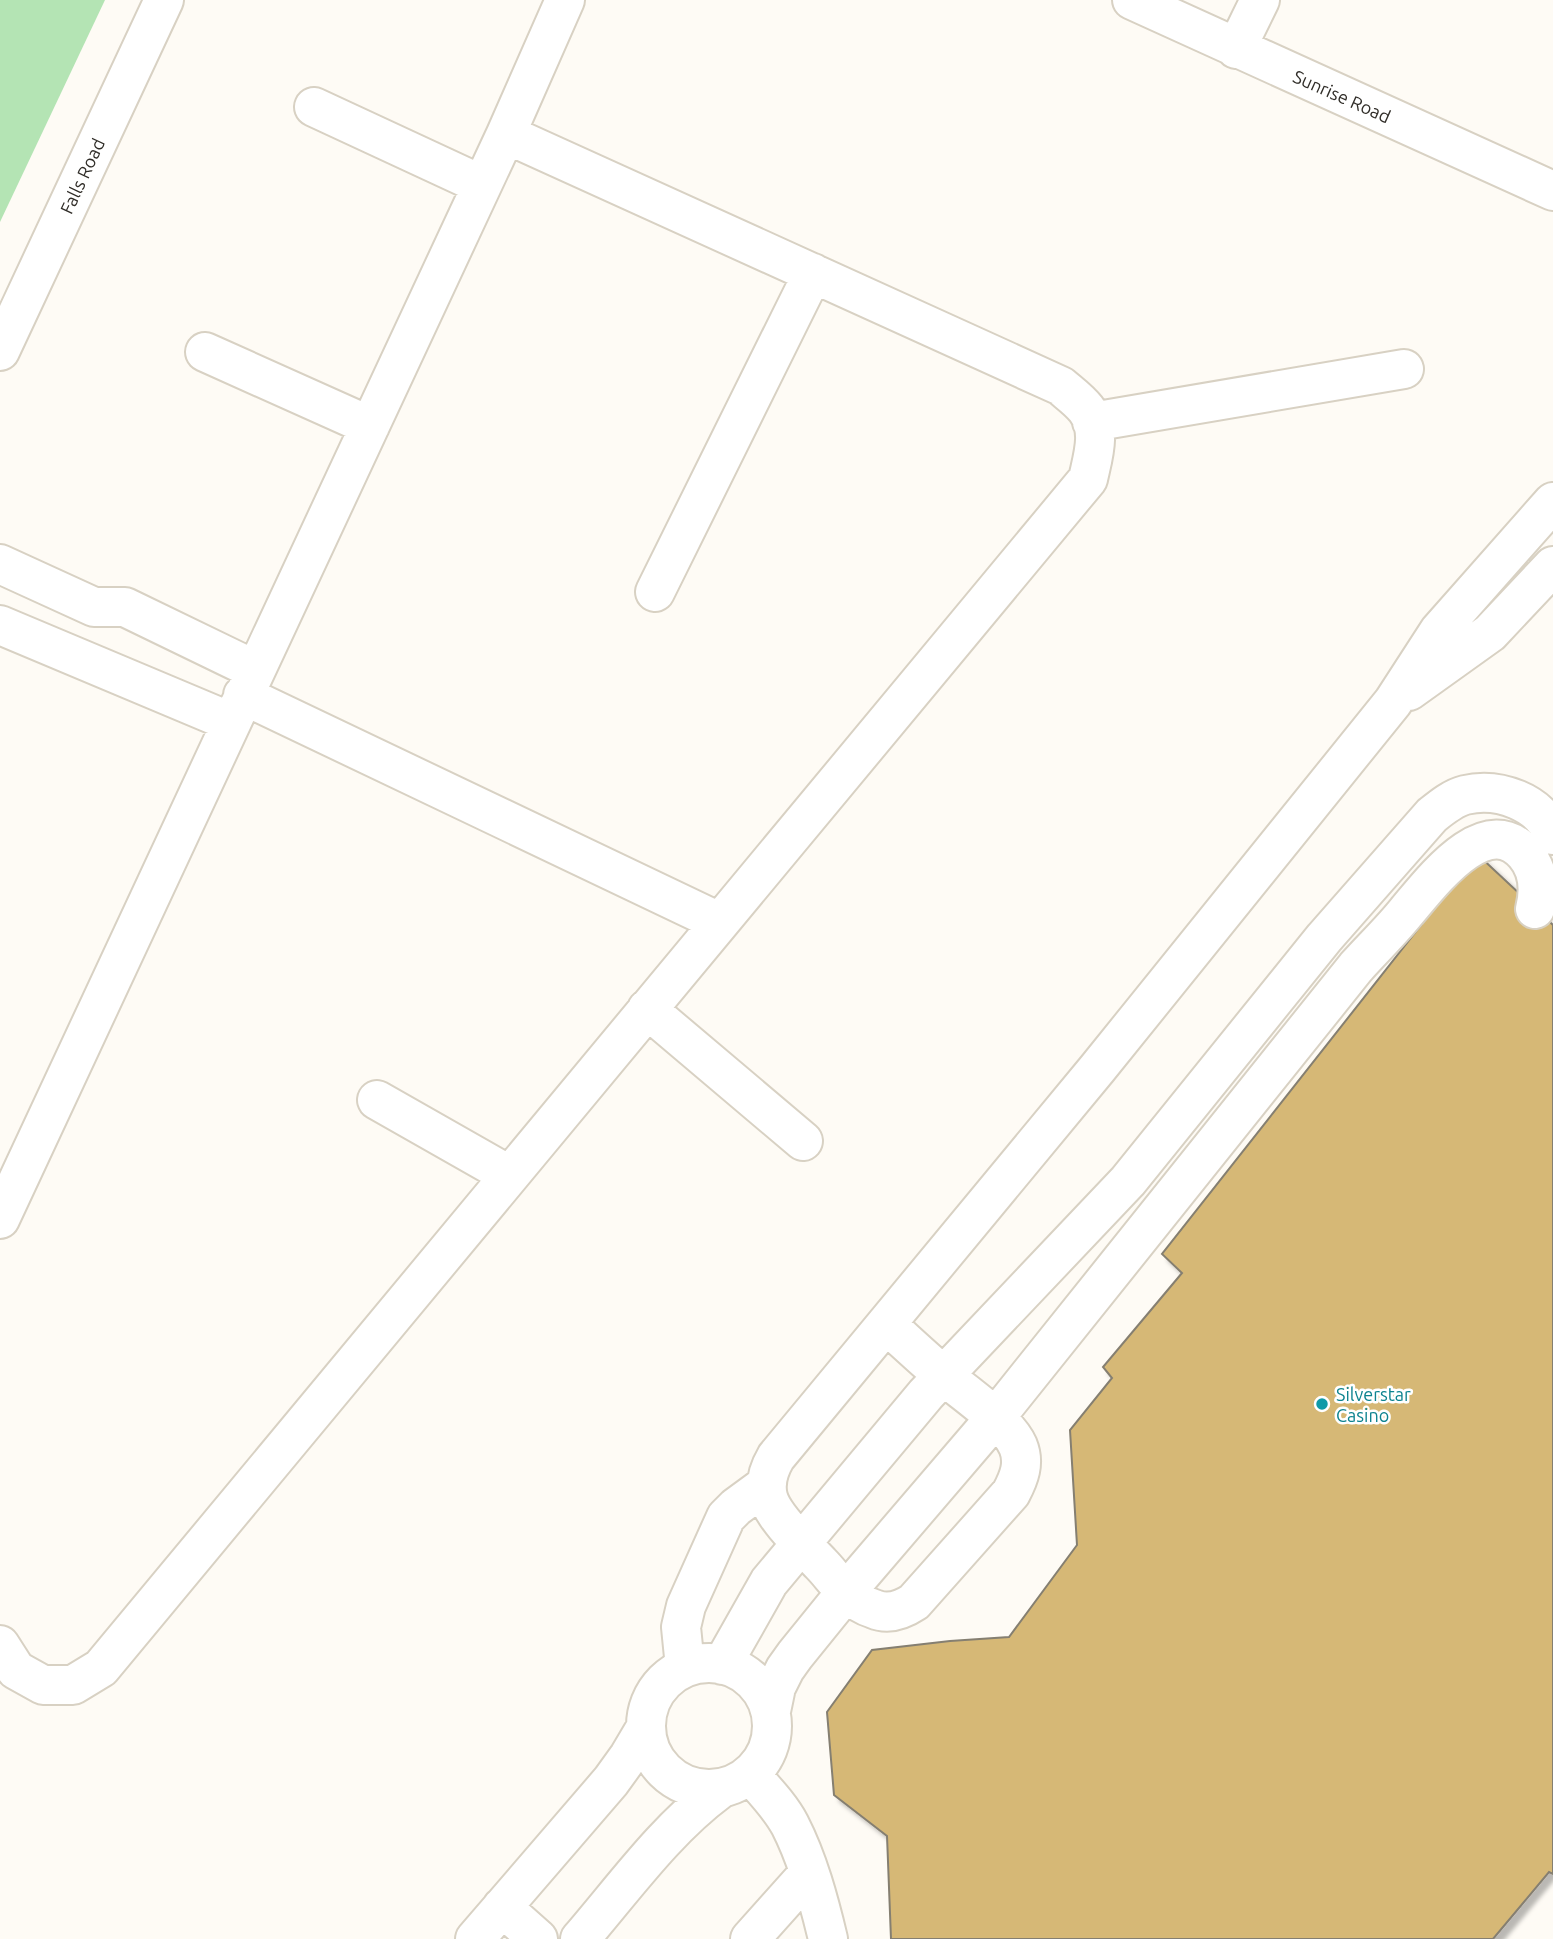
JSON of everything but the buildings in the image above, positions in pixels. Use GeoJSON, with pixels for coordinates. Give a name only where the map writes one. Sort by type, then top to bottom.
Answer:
{"type":"FeatureCollection","features":[{"type":"Feature","properties":{"kind":"street","name":"Falls Road"},"geometry":{"type":"LineString","coordinates":[[0,351],[164,0]]}},
{"type":"Feature","properties":{"kind":"street"},"geometry":{"type":"LineString","coordinates":[[0,1219],[506,134],[565,0]]}},
{"type":"Feature","properties":{"kind":"street","name":"Sunrise Road"},"geometry":{"type":"LineString","coordinates":[[1132,0],[1189,12],[1236,48],[1553,191]]}},
{"type":"Feature","properties":{"kind":"street"},"geometry":{"type":"LineString","coordinates":[[1236,48],[1260,0]]}},
{"type":"Feature","properties":{"kind":"street"},"geometry":{"type":"LineString","coordinates":[[314,107],[482,185]]}},
{"type":"Feature","properties":{"kind":"street"},"geometry":{"type":"LineString","coordinates":[[0,1645],[16,1670],[43,1685],[73,1685],[101,1668],[1088,479],[1096,445],[1092,422],[1086,409],[1060,386],[506,134]]}},
{"type":"Feature","properties":{"kind":"street"},"geometry":{"type":"LineString","coordinates":[[655,592],[813,273]]}},
{"type":"Feature","properties":{"kind":"street"},"geometry":{"type":"LineString","coordinates":[[205,352],[370,426]]}},
{"type":"Feature","properties":{"kind":"street"},"geometry":{"type":"LineString","coordinates":[[1092,422],[1404,369]]}},
{"type":"Feature","properties":{"kind":"street"},"geometry":{"type":"LineString","coordinates":[[886,1324],[995,1418],[1017,1446],[1021,1462],[1019,1478],[1011,1493],[914,1602],[904,1609],[888,1612],[862,1604],[846,1592],[777,1515],[768,1499],[766,1485],[769,1469],[776,1457],[886,1324],[1097,1069],[1393,702],[1439,631],[1553,502]]}},
{"type":"Feature","properties":{"kind":"street"},"geometry":{"type":"LineString","coordinates":[[0,564],[91,606],[125,607],[243,696],[719,922]]}},
{"type":"Feature","properties":{"kind":"street"},"geometry":{"type":"LineString","coordinates":[[1393,702],[1490,633],[1553,566]]}},
{"type":"Feature","properties":{"kind":"street"},"geometry":{"type":"LineString","coordinates":[[70,655],[91,606]]}},
{"type":"Feature","properties":{"kind":"street"},"geometry":{"type":"LineString","coordinates":[[0,625],[70,655],[243,696]]}},
{"type":"Feature","properties":{"kind":"street"},"geometry":{"type":"LineString","coordinates":[[703,1666],[769,1582],[943,1375],[1128,1181],[1324,938],[1432,815],[1462,796],[1499,794],[1518,800],[1535,810],[1553,835]]}},
{"type":"Feature","properties":{"kind":"street"},"geometry":{"type":"LineString","coordinates":[[580,1939],[695,1808],[762,1761],[772,1739],[771,1710],[776,1687],[785,1670],[846,1592],[1171,1219],[1365,974],[1406,913],[1434,878],[1460,855],[1479,843],[1499,839],[1511,842],[1533,863],[1546,917]]}},
{"type":"Feature","properties":{"kind":"street"},"geometry":{"type":"LineString","coordinates":[[1324,938],[1365,974]]}},
{"type":"Feature","properties":{"kind":"street"},"geometry":{"type":"LineString","coordinates":[[647,1009],[803,1141]]}},
{"type":"Feature","properties":{"kind":"street"},"geometry":{"type":"LineString","coordinates":[[377,1100],[509,1175]]}},
{"type":"Feature","properties":{"kind":"street"},"geometry":{"type":"LineString","coordinates":[[1128,1181],[1171,1219]]}},
{"type":"Feature","properties":{"kind":"street"},"geometry":{"type":"LineString","coordinates":[[703,1666],[681,1628],[686,1606],[726,1517],[766,1485]]}},
{"type":"Feature","properties":{"kind":"street"},"geometry":{"type":"LineString","coordinates":[[771,1710],[759,1686],[740,1670],[703,1666],[661,1683],[648,1706],[645,1729],[652,1756],[669,1777],[694,1789],[735,1782],[776,1803],[789,1824],[808,1873],[828,1939]]}},
{"type":"Feature","properties":{"kind":"street"},"geometry":{"type":"LineString","coordinates":[[475,1939],[611,1781],[645,1729]]}},
{"type":"Feature","properties":{"kind":"street"},"geometry":{"type":"LineString","coordinates":[[750,1939],[808,1873]]}},
{"type":"Feature","properties":{"kind":"street"},"geometry":{"type":"LineString","coordinates":[[502,1906],[538,1939]]}},
{"type":"Feature","properties":{"kind":"green space"},"geometry":{"type":"Polygon","coordinates":[[[0,0],[105,0],[0,222],[0,0]]]}},
{"type":"Feature","properties":{"kind":"place","name":"Silverstar Casino"},"geometry":{"type":"Point","coordinates":[1322,1404]}}]}
